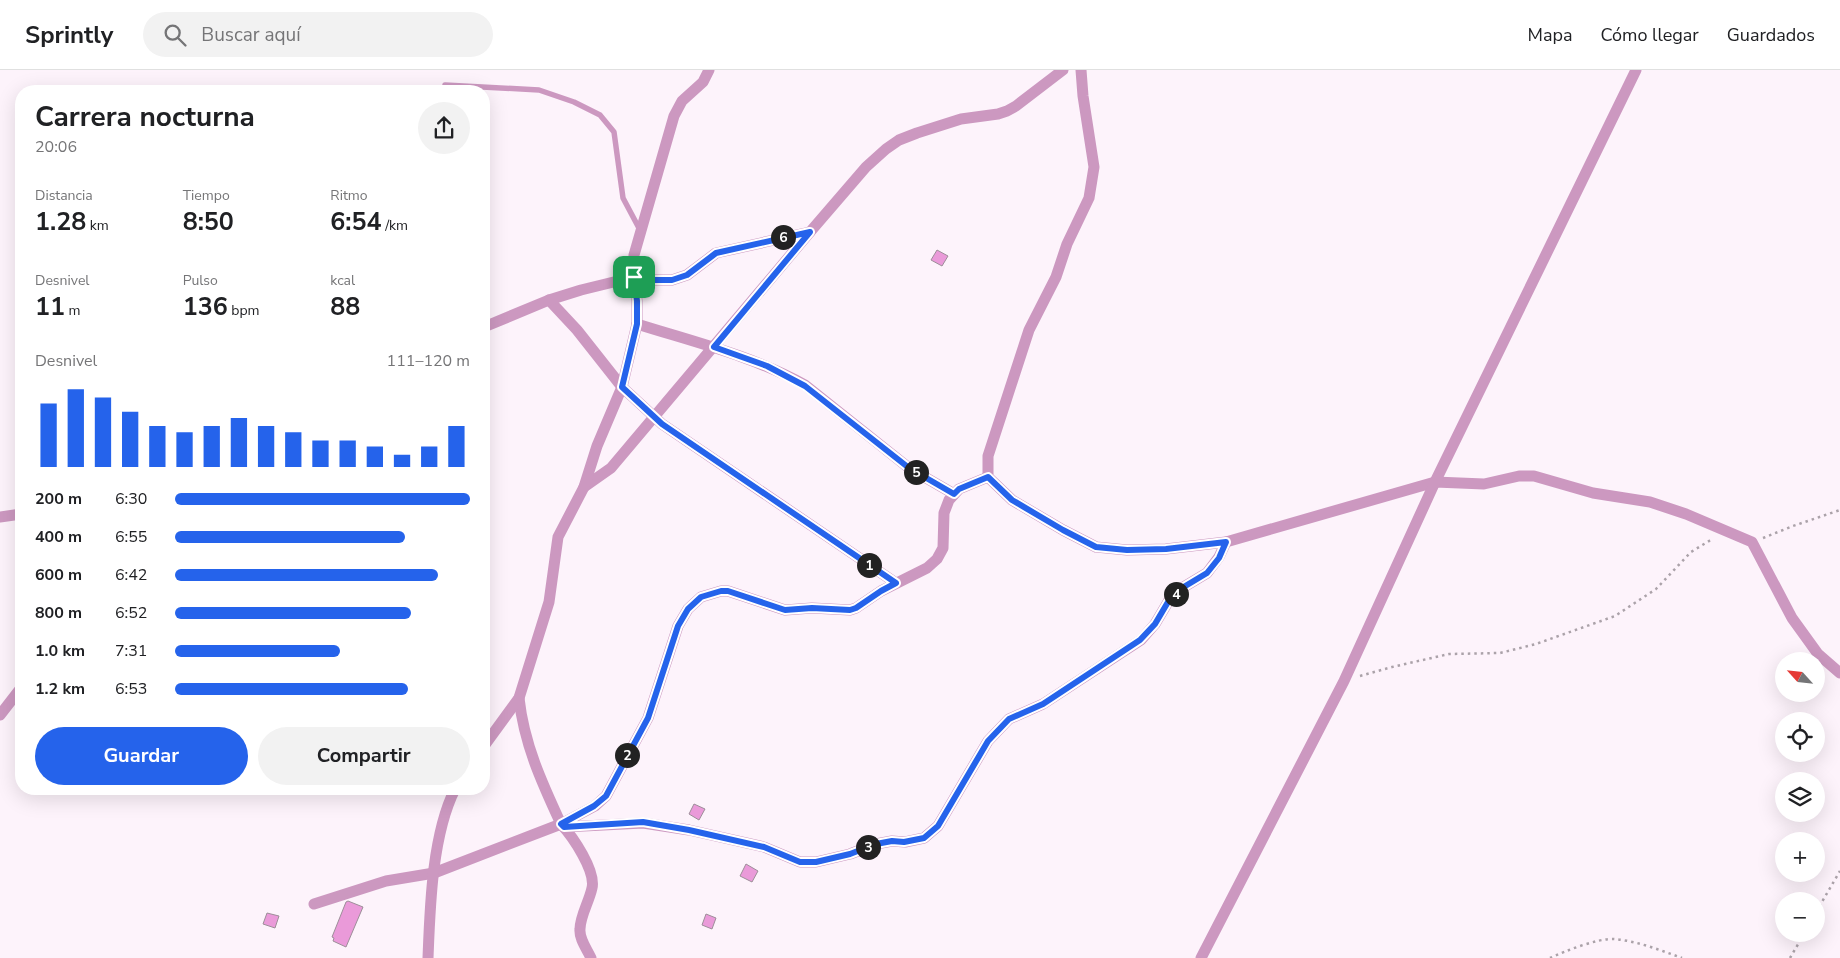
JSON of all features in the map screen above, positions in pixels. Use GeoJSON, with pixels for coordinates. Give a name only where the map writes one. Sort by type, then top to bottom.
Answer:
{"type":"FeatureCollection","features":[{"type":"Feature","properties":{"kind":"street"},"geometry":{"type":"LineString","coordinates":[[490,738],[520,698],[549,602],[558,537],[584,487],[597,446],[622,387],[637,324],[634,255],[674,116],[682,101],[703,82],[709,70]]}},
{"type":"Feature","properties":{"kind":"street"},"geometry":{"type":"LineString","coordinates":[[584,487],[611,468],[866,167],[886,149],[900,140],[961,119],[1007,111],[1063,70]]}},
{"type":"Feature","properties":{"kind":"street"},"geometry":{"type":"LineString","coordinates":[[1081,70],[1082,96],[1094,167],[1089,198],[1067,244],[1056,277],[1029,330],[988,456],[988,477],[1012,500],[1096,547],[1127,550],[1166,549],[1226,542],[1435,482],[1484,484],[1519,476],[1534,476],[1593,492],[1650,502],[1686,514],[1752,542],[1792,618],[1818,654],[1840,673]]}},
{"type":"Feature","properties":{"kind":"street"},"geometry":{"type":"LineString","coordinates":[[1201,958],[1344,680],[1435,482],[1636,70]]}},
{"type":"Feature","properties":{"kind":"street"},"geometry":{"type":"LineString","coordinates":[[490,325],[549,300],[581,290],[634,277],[672,280],[687,275],[716,253],[810,232]]}},
{"type":"Feature","properties":{"kind":"street"},"geometry":{"type":"LineString","coordinates":[[549,300],[588,344],[622,387],[654,418],[896,583]]}},
{"type":"Feature","properties":{"kind":"street"},"geometry":{"type":"LineString","coordinates":[[637,324],[714,347],[767,366],[805,386],[909,468],[954,494]]}},
{"type":"Feature","properties":{"kind":"street"},"geometry":{"type":"LineString","coordinates":[[314,904],[386,881],[434,873],[562,826],[594,806],[606,796],[648,718],[678,626],[688,609],[701,597],[721,591],[728,591],[785,610],[812,608],[850,610],[856,608],[881,591],[914,576],[937,559],[943,548],[944,513],[949,500],[959,489],[988,477]]}},
{"type":"Feature","properties":{"kind":"street"},"geometry":{"type":"LineString","coordinates":[[0,517],[15,515]]}},
{"type":"Feature","properties":{"kind":"street"},"geometry":{"type":"LineString","coordinates":[[562,826],[643,822],[764,847],[800,862],[816,862],[850,854],[876,844],[924,838],[938,826],[988,741],[1009,719],[1043,704],[1140,640],[1155,624],[1168,602],[1182,588],[1207,573],[1219,558],[1226,542]]}},
{"type":"Feature","properties":{"kind":"street"},"geometry":{"type":"LineString","coordinates":[[0,715],[15,696]]}},
{"type":"Feature","properties":{"kind":"street"},"geometry":{"type":"LineString","coordinates":[[520,698],[522,720],[534,764],[562,826],[590,870],[592,877],[592,886],[580,929],[581,938],[590,958]]}},
{"type":"Feature","properties":{"kind":"street"},"geometry":{"type":"LineString","coordinates":[[428,958],[434,873],[446,808],[452,795]]}},
{"type":"Feature","properties":{"kind":"lane"},"geometry":{"type":"LineString","coordinates":[[490,87],[539,90],[574,102],[600,115],[614,132],[623,198],[641,232]]}},
{"type":"Feature","properties":{"kind":"path"},"geometry":{"type":"LineString","coordinates":[[1752,542],[1840,510]]}},
{"type":"Feature","properties":{"kind":"path"},"geometry":{"type":"LineString","coordinates":[[1344,680],[1449,654],[1500,653],[1536,644],[1615,616],[1656,589],[1691,552],[1709,541],[1718,539]]}},
{"type":"Feature","properties":{"kind":"path"},"geometry":{"type":"LineString","coordinates":[[1825,897],[1840,871]]}},
{"type":"Feature","properties":{"kind":"path"},"geometry":{"type":"LineString","coordinates":[[1550,958],[1575,947],[1612,939],[1653,948],[1682,958]]}},
{"type":"Feature","properties":{"kind":"path"},"geometry":{"type":"LineString","coordinates":[[1790,958],[1799,942]]}},
{"type":"Feature","properties":{"kind":"building"},"geometry":{"type":"Polygon","coordinates":[[[937,250],[948,256],[942,266],[931,260],[937,250]]]}},
{"type":"Feature","properties":{"kind":"building"},"geometry":{"type":"Polygon","coordinates":[[[694,804],[705,809],[699,820],[689,814],[694,804]]]}},
{"type":"Feature","properties":{"kind":"building"},"geometry":{"type":"Polygon","coordinates":[[[746,864],[758,871],[752,882],[740,876],[746,864]]]}},
{"type":"Feature","properties":{"kind":"building"},"geometry":{"type":"Polygon","coordinates":[[[348,901],[363,907],[346,947],[333,941],[334,938],[332,937],[348,901]]]}},
{"type":"Feature","properties":{"kind":"building"},"geometry":{"type":"Polygon","coordinates":[[[267,913],[279,916],[275,928],[263,924],[267,913]]]}},
{"type":"Feature","properties":{"kind":"building"},"geometry":{"type":"Polygon","coordinates":[[[706,914],[716,918],[712,929],[702,925],[706,914]]]}},
{"type":"Feature","properties":{"kind":"route"},"geometry":{"type":"LineString","coordinates":[[810,232],[714,347],[767,366],[805,386],[909,468],[954,494],[959,489],[988,477],[1012,500],[1096,547],[1127,550],[1166,549],[1226,542],[1219,558],[1207,573],[1182,588],[1168,602],[1155,624],[1140,640],[1043,704],[1009,719],[988,741],[938,826],[924,838],[876,844],[850,854],[816,862],[800,862],[764,847],[643,822],[564,827],[561,824],[594,806],[606,796],[648,718],[678,626],[688,609],[701,597],[721,591],[728,591],[785,610],[812,608],[850,610],[896,583],[662,424],[622,387],[637,324],[634,277],[672,280],[687,275],[716,253],[810,232]]}}]}
